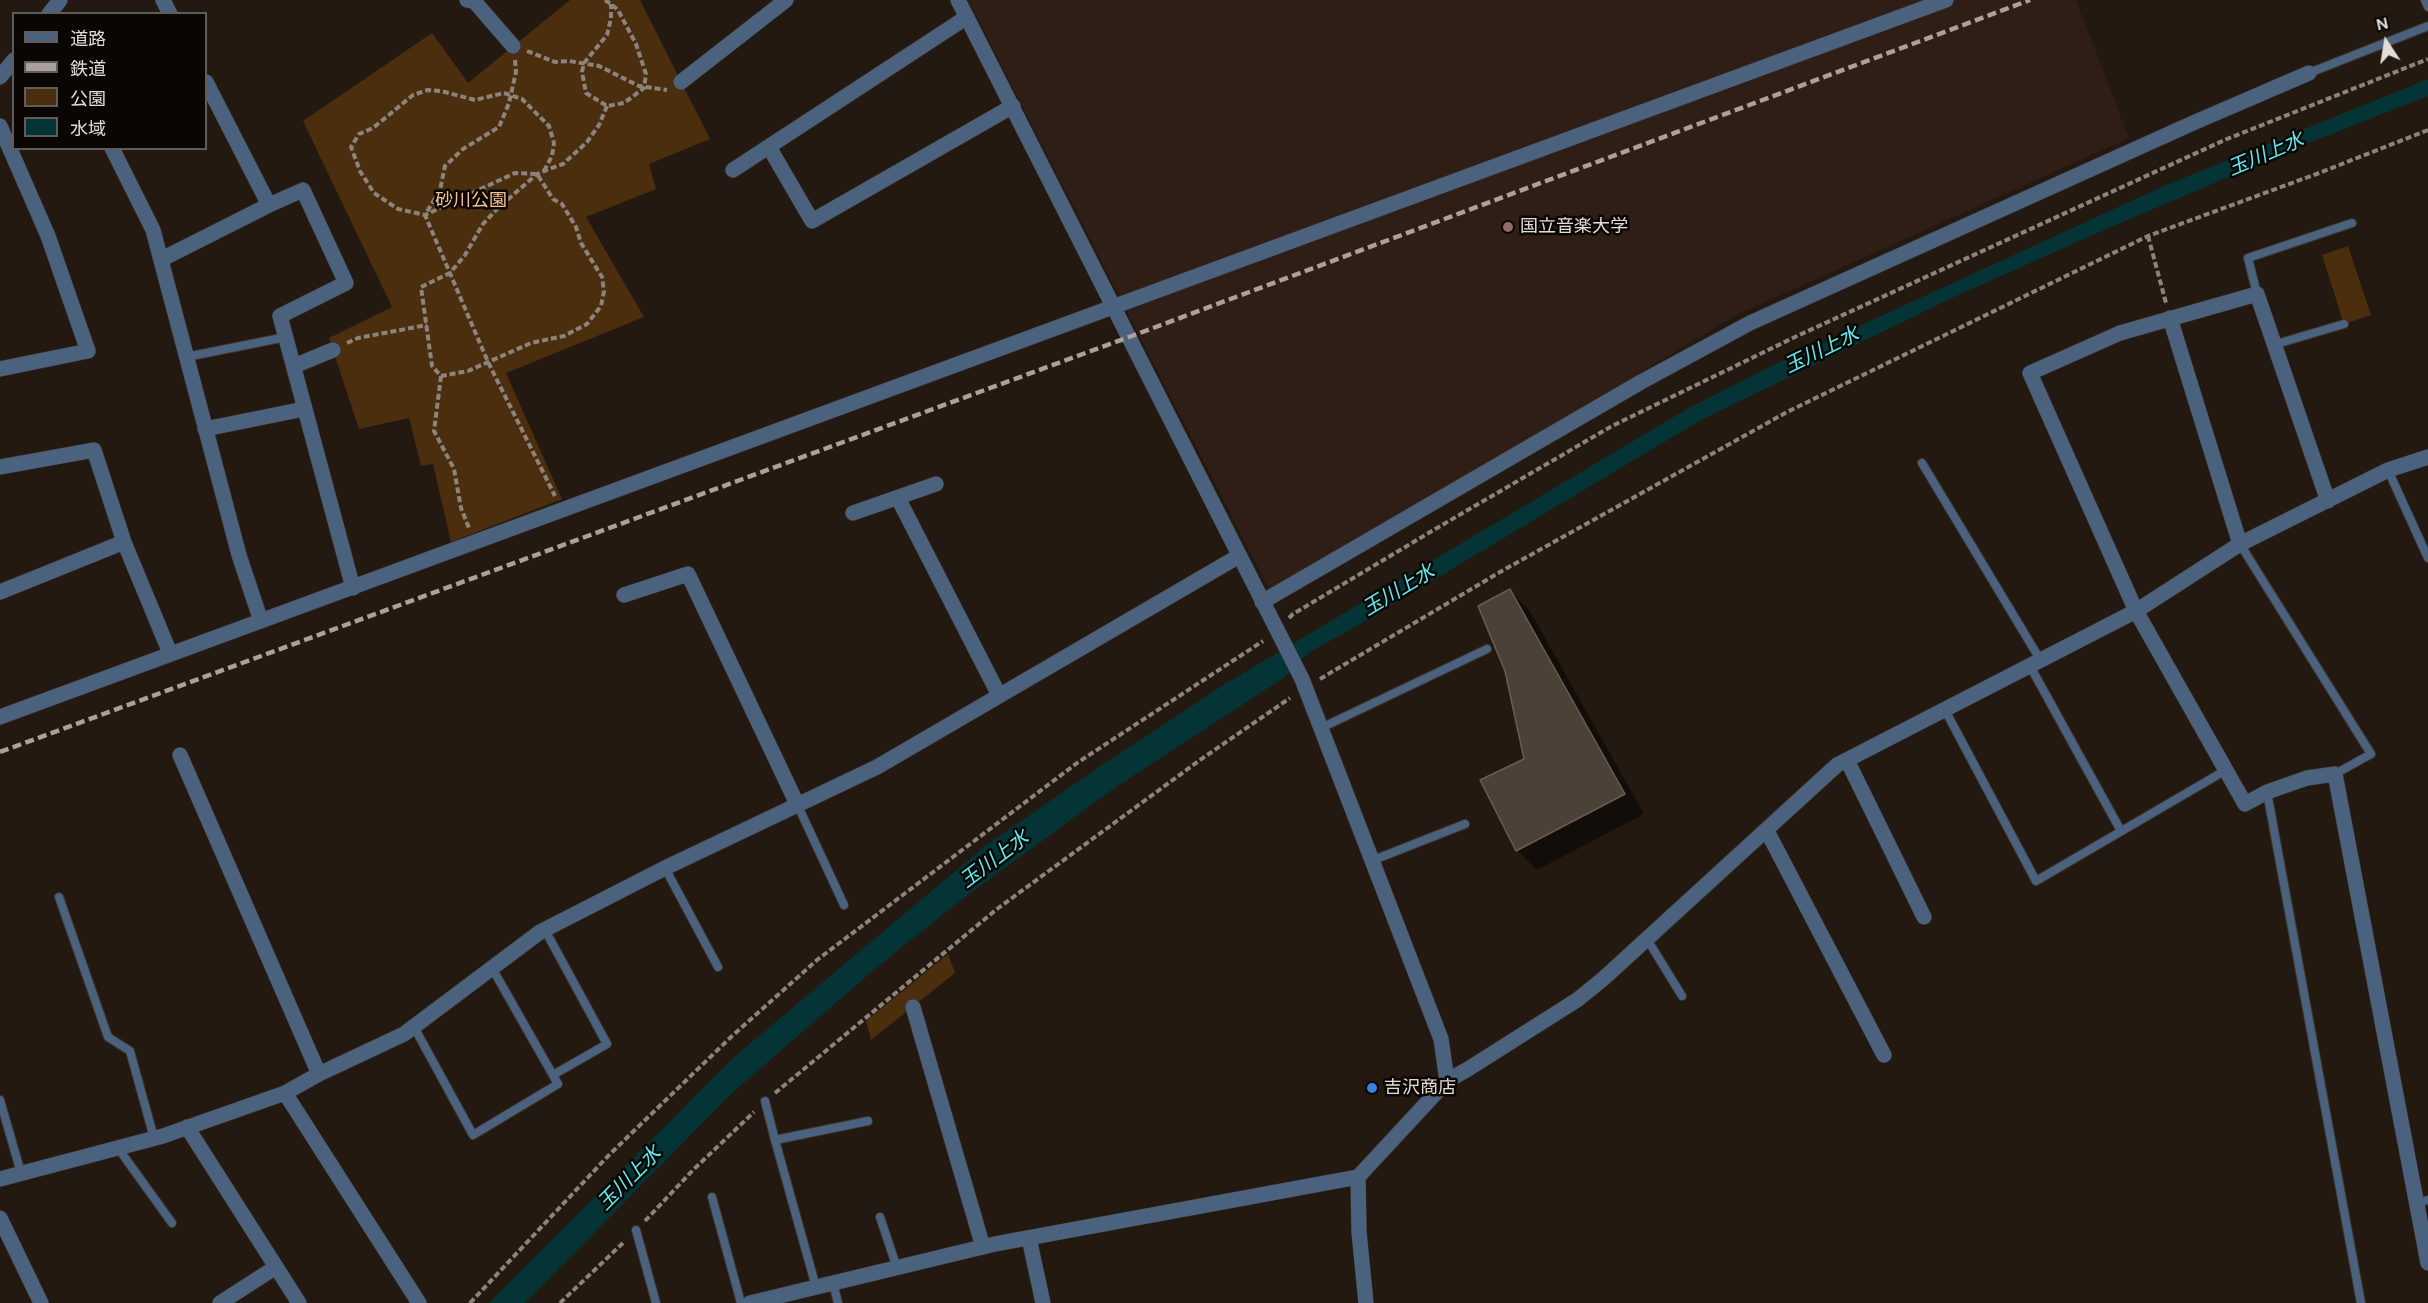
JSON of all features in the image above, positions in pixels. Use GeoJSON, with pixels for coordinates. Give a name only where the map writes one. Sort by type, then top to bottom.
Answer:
{"type":"FeatureCollection","features":[{"type":"Feature","properties":{"kind":"street"},"geometry":{"type":"LineString","coordinates":[[467,0],[474,1],[513,46]]}},
{"type":"Feature","properties":{"kind":"street"},"geometry":{"type":"LineString","coordinates":[[681,82],[786,0]]}},
{"type":"Feature","properties":{"kind":"street"},"geometry":{"type":"LineString","coordinates":[[958,0],[1303,683],[1441,1039],[1447,1080]]}},
{"type":"Feature","properties":{"kind":"street"},"geometry":{"type":"LineString","coordinates":[[0,717],[1946,0]]}},
{"type":"Feature","properties":{"kind":"street"},"geometry":{"type":"LineString","coordinates":[[733,170],[967,17]]}},
{"type":"Feature","properties":{"kind":"street"},"geometry":{"type":"LineString","coordinates":[[0,78],[12,63]]}},
{"type":"Feature","properties":{"kind":"street"},"geometry":{"type":"LineString","coordinates":[[1262,602],[1641,382],[1750,323],[2309,73]]}},
{"type":"Feature","properties":{"kind":"street"},"geometry":{"type":"LineString","coordinates":[[207,84],[269,205]]}},
{"type":"Feature","properties":{"kind":"street"},"geometry":{"type":"LineString","coordinates":[[769,147],[812,221],[1013,106]]}},
{"type":"Feature","properties":{"kind":"street"},"geometry":{"type":"LineString","coordinates":[[0,126],[48,237],[88,351],[0,369]]}},
{"type":"Feature","properties":{"kind":"street"},"geometry":{"type":"LineString","coordinates":[[113,150],[153,230],[239,555],[261,621]]}},
{"type":"Feature","properties":{"kind":"street"},"geometry":{"type":"LineString","coordinates":[[162,259],[303,190],[346,283],[280,316],[353,588]]}},
{"type":"Feature","properties":{"kind":"street"},"geometry":{"type":"LineString","coordinates":[[2328,501],[2257,294],[2120,333],[2030,373],[2136,611],[2245,804],[2267,792],[2307,778],[2335,774],[2422,1202],[2428,1263]]}},
{"type":"Feature","properties":{"kind":"street"},"geometry":{"type":"LineString","coordinates":[[2170,318],[2240,544]]}},
{"type":"Feature","properties":{"kind":"street"},"geometry":{"type":"LineString","coordinates":[[294,366],[333,350]]}},
{"type":"Feature","properties":{"kind":"street"},"geometry":{"type":"LineString","coordinates":[[205,429],[304,409]]}},
{"type":"Feature","properties":{"kind":"street"},"geometry":{"type":"LineString","coordinates":[[0,467],[94,450],[124,542],[170,653]]}},
{"type":"Feature","properties":{"kind":"street"},"geometry":{"type":"LineString","coordinates":[[750,1303],[983,1247],[1358,1177],[1447,1080],[1576,1000],[1603,979],[1838,765],[2136,611],[2240,544],[2388,470],[2428,457]]}},
{"type":"Feature","properties":{"kind":"street"},"geometry":{"type":"LineString","coordinates":[[853,513],[936,484]]}},
{"type":"Feature","properties":{"kind":"street"},"geometry":{"type":"LineString","coordinates":[[898,498],[999,695]]}},
{"type":"Feature","properties":{"kind":"street"},"geometry":{"type":"LineString","coordinates":[[0,592],[124,542]]}},
{"type":"Feature","properties":{"kind":"street"},"geometry":{"type":"LineString","coordinates":[[0,1179],[154,1138],[285,1093],[319,1074],[404,1034],[545,930],[665,868],[877,767],[1239,556]]}},
{"type":"Feature","properties":{"kind":"street"},"geometry":{"type":"LineString","coordinates":[[624,595],[688,574],[798,806]]}},
{"type":"Feature","properties":{"kind":"street"},"geometry":{"type":"LineString","coordinates":[[180,756],[319,1074]]}},
{"type":"Feature","properties":{"kind":"street"},"geometry":{"type":"LineString","coordinates":[[1847,760],[1924,917]]}},
{"type":"Feature","properties":{"kind":"street"},"geometry":{"type":"LineString","coordinates":[[1767,831],[1884,1055]]}},
{"type":"Feature","properties":{"kind":"street"},"geometry":{"type":"LineString","coordinates":[[913,1007],[983,1247]]}},
{"type":"Feature","properties":{"kind":"street"},"geometry":{"type":"LineString","coordinates":[[285,1093],[419,1303]]}},
{"type":"Feature","properties":{"kind":"street"},"geometry":{"type":"LineString","coordinates":[[187,1126],[299,1303]]}},
{"type":"Feature","properties":{"kind":"street"},"geometry":{"type":"LineString","coordinates":[[1358,1177],[1359,1232],[1366,1303]]}},
{"type":"Feature","properties":{"kind":"street"},"geometry":{"type":"LineString","coordinates":[[2,1228],[41,1303]]}},
{"type":"Feature","properties":{"kind":"street"},"geometry":{"type":"LineString","coordinates":[[1029,1238],[1043,1303]]}},
{"type":"Feature","properties":{"kind":"street"},"geometry":{"type":"LineString","coordinates":[[220,1303],[276,1267]]}},
{"type":"Feature","properties":{"kind":"lane"},"geometry":{"type":"LineString","coordinates":[[2425,0],[2428,7]]}},
{"type":"Feature","properties":{"kind":"lane"},"geometry":{"type":"LineString","coordinates":[[2309,73],[2428,26]]}},
{"type":"Feature","properties":{"kind":"lane"},"geometry":{"type":"LineString","coordinates":[[2257,294],[2248,258],[2352,223]]}},
{"type":"Feature","properties":{"kind":"lane"},"geometry":{"type":"LineString","coordinates":[[2273,345],[2344,324]]}},
{"type":"Feature","properties":{"kind":"lane"},"geometry":{"type":"LineString","coordinates":[[186,357],[286,337]]}},
{"type":"Feature","properties":{"kind":"lane"},"geometry":{"type":"LineString","coordinates":[[1922,463],[2035,664],[2121,831]]}},
{"type":"Feature","properties":{"kind":"lane"},"geometry":{"type":"LineString","coordinates":[[2388,470],[2428,558]]}},
{"type":"Feature","properties":{"kind":"lane"},"geometry":{"type":"LineString","coordinates":[[2240,544],[2371,754],[2335,774]]}},
{"type":"Feature","properties":{"kind":"lane"},"geometry":{"type":"LineString","coordinates":[[1321,728],[1487,649]]}},
{"type":"Feature","properties":{"kind":"lane"},"geometry":{"type":"LineString","coordinates":[[1945,710],[2036,881],[2226,770]]}},
{"type":"Feature","properties":{"kind":"lane"},"geometry":{"type":"LineString","coordinates":[[2267,792],[2361,1303]]}},
{"type":"Feature","properties":{"kind":"lane"},"geometry":{"type":"LineString","coordinates":[[798,806],[844,905]]}},
{"type":"Feature","properties":{"kind":"lane"},"geometry":{"type":"LineString","coordinates":[[1371,861],[1465,824]]}},
{"type":"Feature","properties":{"kind":"lane"},"geometry":{"type":"LineString","coordinates":[[665,868],[718,967]]}},
{"type":"Feature","properties":{"kind":"lane"},"geometry":{"type":"LineString","coordinates":[[59,897],[108,1037],[130,1051],[154,1138]]}},
{"type":"Feature","properties":{"kind":"lane"},"geometry":{"type":"LineString","coordinates":[[545,930],[607,1044],[553,1075]]}},
{"type":"Feature","properties":{"kind":"lane"},"geometry":{"type":"LineString","coordinates":[[1647,939],[1682,996]]}},
{"type":"Feature","properties":{"kind":"lane"},"geometry":{"type":"LineString","coordinates":[[414,1027],[473,1135],[558,1084],[492,968]]}},
{"type":"Feature","properties":{"kind":"lane"},"geometry":{"type":"LineString","coordinates":[[0,1100],[21,1173]]}},
{"type":"Feature","properties":{"kind":"lane"},"geometry":{"type":"LineString","coordinates":[[765,1101],[816,1287]]}},
{"type":"Feature","properties":{"kind":"lane"},"geometry":{"type":"LineString","coordinates":[[775,1140],[868,1121]]}},
{"type":"Feature","properties":{"kind":"lane"},"geometry":{"type":"LineString","coordinates":[[118,1148],[172,1222]]}},
{"type":"Feature","properties":{"kind":"lane"},"geometry":{"type":"LineString","coordinates":[[712,1197],[741,1303]]}},
{"type":"Feature","properties":{"kind":"lane"},"geometry":{"type":"LineString","coordinates":[[880,1217],[897,1268]]}},
{"type":"Feature","properties":{"kind":"lane"},"geometry":{"type":"LineString","coordinates":[[636,1230],[657,1303]]}},
{"type":"Feature","properties":{"kind":"lane"},"geometry":{"type":"LineString","coordinates":[[833,1283],[838,1303]]}},
{"type":"Feature","properties":{"kind":"path"},"geometry":{"type":"LineString","coordinates":[[605,0],[618,10],[636,44],[646,74],[644,88],[624,103],[607,106],[586,93],[582,72],[584,63],[607,35],[611,18],[610,4]]}},
{"type":"Feature","properties":{"kind":"path"},"geometry":{"type":"LineString","coordinates":[[425,215],[440,190],[445,166],[464,149],[499,127],[516,72],[513,46],[555,62],[569,61],[599,66],[644,88],[668,90],[681,82]]}},
{"type":"Feature","properties":{"kind":"path"},"geometry":{"type":"LineString","coordinates":[[470,1303],[609,1155],[732,1036],[817,960],[1077,763],[1210,673],[1279,637],[1293,614],[1623,421],[1797,336],[2216,144],[2428,59]]}},
{"type":"Feature","properties":{"kind":"path"},"geometry":{"type":"LineString","coordinates":[[537,174],[514,173],[425,215],[398,209],[374,193],[360,171],[351,147],[359,134],[373,128],[412,95],[428,90],[441,91],[475,100],[497,94],[511,94],[531,106],[549,126],[554,143],[552,156],[544,171]]}},
{"type":"Feature","properties":{"kind":"path"},"geometry":{"type":"LineString","coordinates":[[474,543],[461,508],[454,468],[434,431],[441,376],[432,366],[421,287],[450,273],[465,255],[483,224],[498,208],[537,174],[563,164],[587,141],[599,125],[607,106]]}},
{"type":"Feature","properties":{"kind":"path"},"geometry":{"type":"LineString","coordinates":[[560,1303],[765,1101],[997,909],[1303,683],[1787,411],[2148,236],[2428,130]]}},
{"type":"Feature","properties":{"kind":"path"},"geometry":{"type":"LineString","coordinates":[[441,376],[468,371],[531,342],[564,336],[587,324],[601,306],[604,291],[602,277],[581,243],[576,228],[562,204],[553,199],[537,174]]}},
{"type":"Feature","properties":{"kind":"path"},"geometry":{"type":"LineString","coordinates":[[425,215],[488,362],[562,510]]}},
{"type":"Feature","properties":{"kind":"path"},"geometry":{"type":"LineString","coordinates":[[2148,236],[2170,318]]}},
{"type":"Feature","properties":{"kind":"path"},"geometry":{"type":"LineString","coordinates":[[333,350],[358,338],[427,325]]}},
{"type":"Feature","properties":{"kind":"shaded area","name":"国立音楽大学"},"geometry":{"type":"Polygon","coordinates":[[[968,0],[2076,0],[2129,138],[1736,315],[1272,595],[968,0]]]}},
{"type":"Feature","properties":{"kind":"green space","name":"砂川公園"},"geometry":{"type":"Polygon","coordinates":[[[570,0],[640,0],[710,139],[649,164],[656,189],[586,217],[644,317],[506,373],[562,499],[451,542],[433,464],[421,466],[409,418],[359,429],[329,338],[392,307],[303,121],[432,33],[468,83],[570,0]]]}},
{"type":"Feature","properties":{"kind":"green space"},"geometry":{"type":"Polygon","coordinates":[[[2348,246],[2371,315],[2344,324],[2322,255],[2348,246]]]}},
{"type":"Feature","properties":{"kind":"green space"},"geometry":{"type":"Polygon","coordinates":[[[948,954],[955,973],[871,1040],[866,1021],[948,954]]]}},
{"type":"Feature","properties":{"kind":"water","name":"玉川上水"},"geometry":{"type":"Polygon","coordinates":[[[2428,79],[2428,96],[2301,146],[2095,234],[1954,297],[1701,420],[1308,653],[1285,677],[1116,787],[961,900],[877,967],[730,1095],[525,1303],[489,1303],[734,1057],[985,846],[1225,684],[1687,409],[1774,365],[2164,186],[2428,79]]]}},
{"type":"Feature","properties":{"kind":"building"},"geometry":{"type":"Polygon","coordinates":[[[1510,589],[1625,794],[1516,851],[1480,780],[1524,759],[1505,671],[1478,606],[1510,589]]]}},
{"type":"Feature","properties":{"kind":"railway"},"geometry":{"type":"LineString","coordinates":[[0,752],[1129,337],[2030,0]]}},
{"type":"Feature","properties":{"kind":"place","name":"国立音楽大学"},"geometry":{"type":"Point","coordinates":[1508,227]}},
{"type":"Feature","properties":{"kind":"place","name":"吉沢商店"},"geometry":{"type":"Point","coordinates":[1372,1088]}}]}
